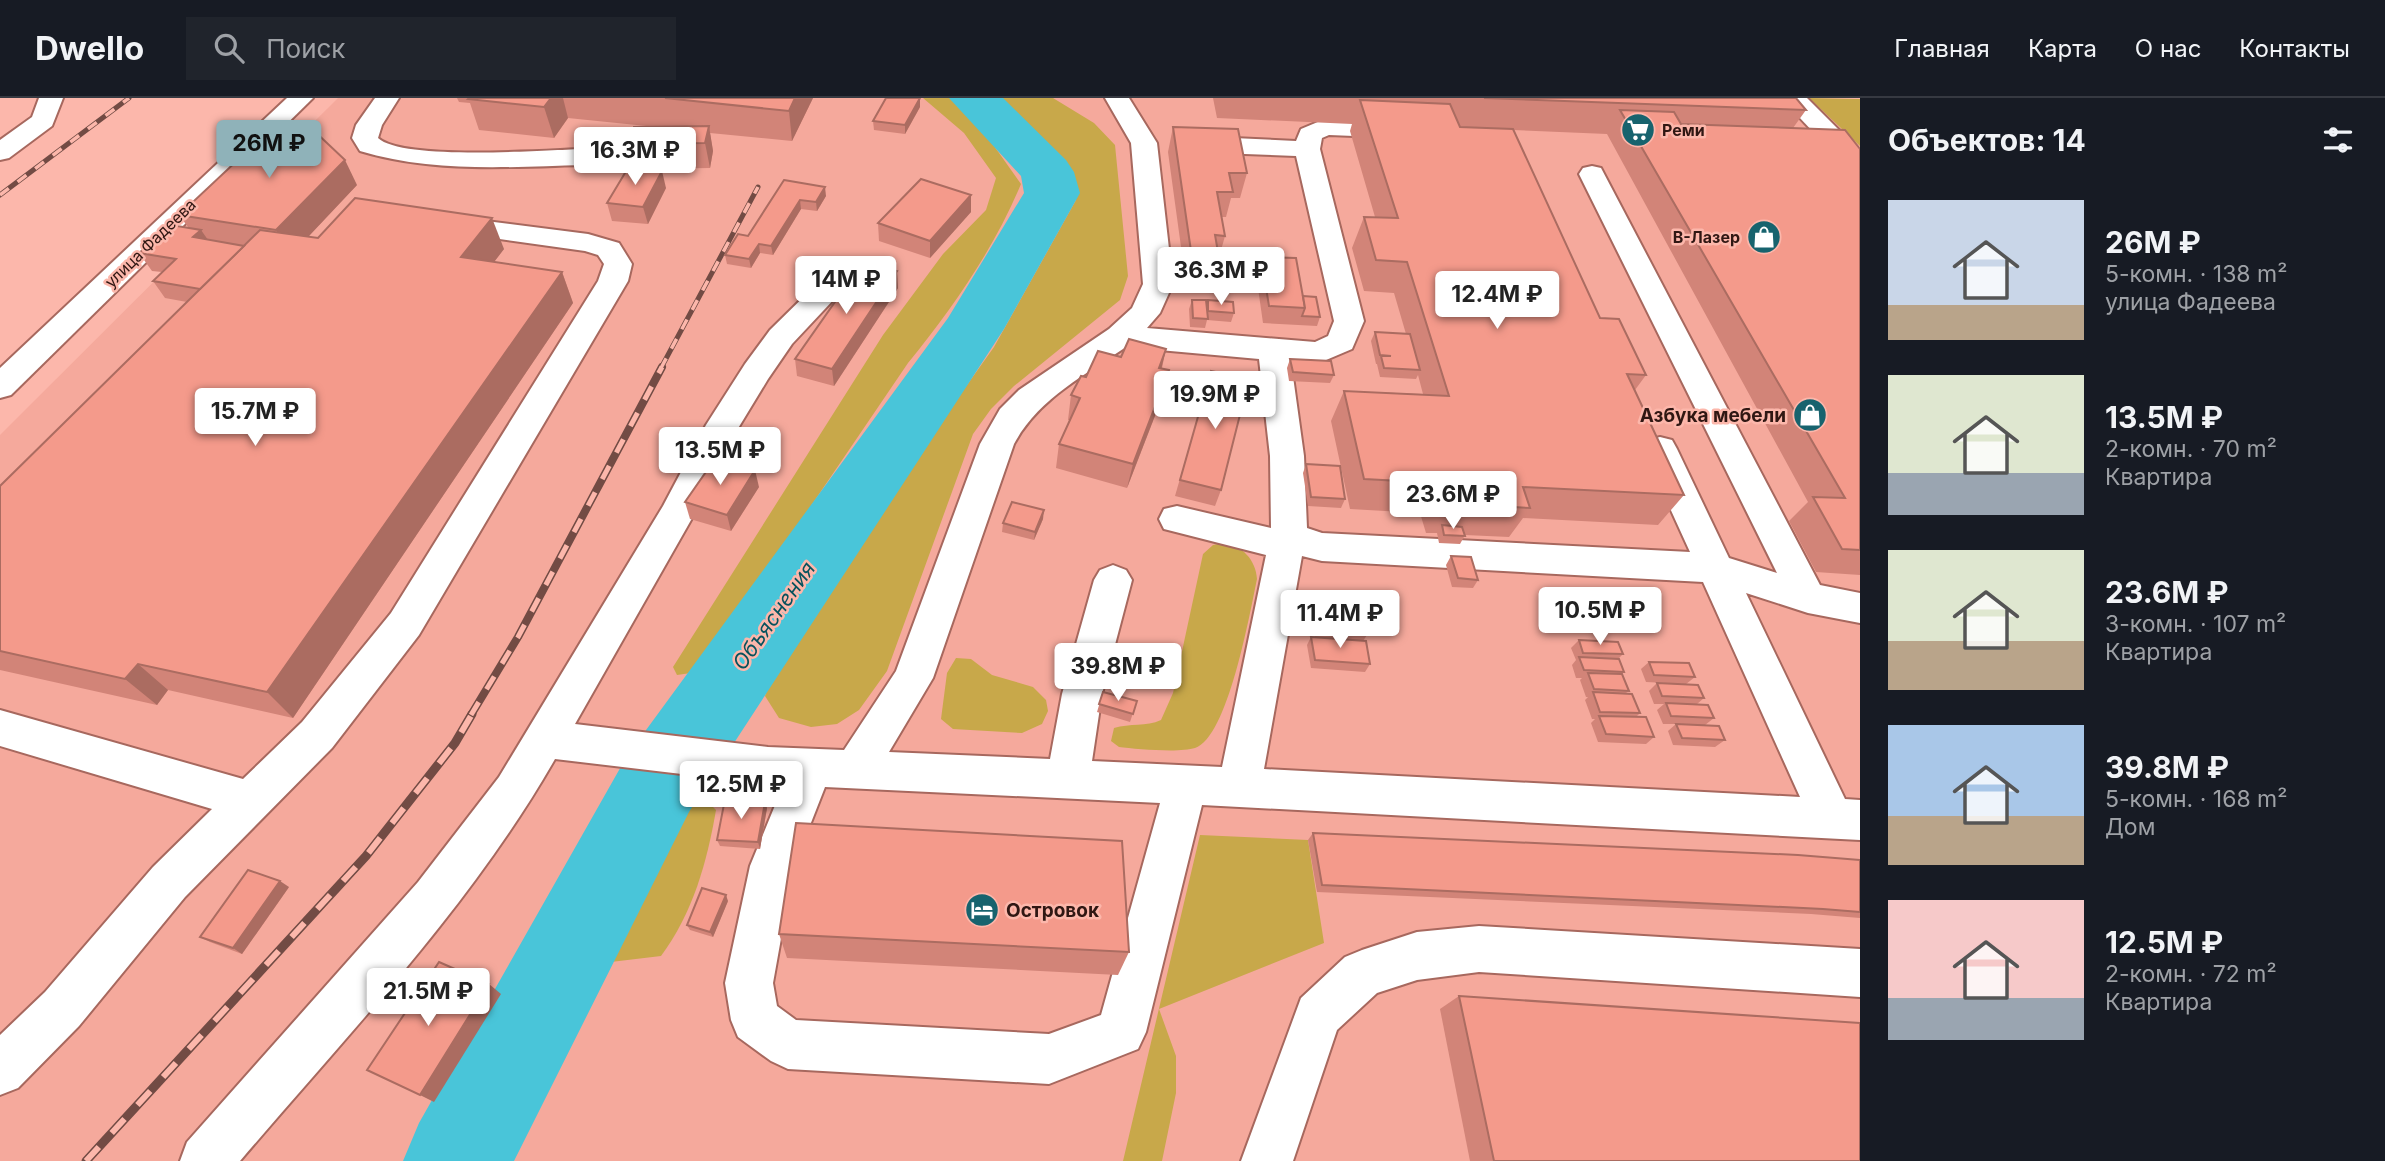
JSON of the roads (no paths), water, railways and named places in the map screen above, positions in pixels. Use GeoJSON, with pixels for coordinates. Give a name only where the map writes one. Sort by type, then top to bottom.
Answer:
{"type":"FeatureCollection","features":[{"type":"Feature","properties":{"kind":"main road"},"geometry":{"type":"LineString","coordinates":[[0,152],[43,121],[51,98]]}},
{"type":"Feature","properties":{"kind":"main road","name":"улица Фадеева"},"geometry":{"type":"LineString","coordinates":[[0,387],[301,98]]}},
{"type":"Feature","properties":{"kind":"main road"},"geometry":{"type":"LineString","coordinates":[[387,98],[369,125],[365,138],[369,146],[387,153],[501,159],[584,157]]}},
{"type":"Feature","properties":{"kind":"main road"},"geometry":{"type":"LineString","coordinates":[[1117,98],[1144,143],[1158,284],[1145,313],[1120,335],[1030,398],[1013,416],[997,444],[958,558],[912,678],[812,768],[772,866],[749,983],[755,1020],[788,1044],[1048,1059],[1121,1032],[1186,785]]}},
{"type":"Feature","properties":{"kind":"main road"},"geometry":{"type":"LineString","coordinates":[[1793,98],[1860,166]]}},
{"type":"Feature","properties":{"kind":"main road"},"geometry":{"type":"LineString","coordinates":[[1120,335],[1319,353],[1341,342],[1349,321],[1307,149],[1310,134],[1325,127],[1430,131]]}},
{"type":"Feature","properties":{"kind":"main road"},"geometry":{"type":"LineString","coordinates":[[1144,143],[1307,149]]}},
{"type":"Feature","properties":{"kind":"main road"},"geometry":{"type":"LineString","coordinates":[[1592,174],[1808,598]]}},
{"type":"Feature","properties":{"kind":"main road"},"geometry":{"type":"LineString","coordinates":[[0,1070],[62,1009],[169,883],[317,735],[405,624],[613,281],[618,264],[609,249],[588,243],[416,220]]}},
{"type":"Feature","properties":{"kind":"main road"},"geometry":{"type":"LineString","coordinates":[[206,1161],[434,898],[514,791],[677,513],[718,433],[756,372],[782,337],[838,279]]}},
{"type":"Feature","properties":{"kind":"main road"},"geometry":{"type":"LineString","coordinates":[[1239,787],[1288,541],[1287,456],[1274,351]]}},
{"type":"Feature","properties":{"kind":"main road"},"geometry":{"type":"LineString","coordinates":[[1645,418],[1715,568],[1846,820]]}},
{"type":"Feature","properties":{"kind":"main road"},"geometry":{"type":"LineString","coordinates":[[1177,519],[1322,547],[1715,568],[1808,598],[1860,608]]}},
{"type":"Feature","properties":{"kind":"main road"},"geometry":{"type":"LineString","coordinates":[[1068,779],[1082,694],[1113,580]]}},
{"type":"Feature","properties":{"kind":"main road"},"geometry":{"type":"LineString","coordinates":[[0,728],[250,801]]}},
{"type":"Feature","properties":{"kind":"main road"},"geometry":{"type":"LineString","coordinates":[[544,739],[812,768],[1239,787],[1846,820]]}},
{"type":"Feature","properties":{"kind":"main road"},"geometry":{"type":"LineString","coordinates":[[1267,1161],[1318,1015],[1362,974],[1417,956],[1479,948],[1860,973]]}},
{"type":"Feature","properties":{"kind":"waterway","name":"Объяснения"},"geometry":{"type":"LineString","coordinates":[[457,1161],[658,784],[973,329],[1052,193],[1047,172],[974,98]]}},
{"type":"Feature","properties":{"kind":"railway"},"geometry":{"type":"LineString","coordinates":[[0,195],[129,98]]}},
{"type":"Feature","properties":{"kind":"railway"},"geometry":{"type":"LineString","coordinates":[[661,368],[758,187]]}},
{"type":"Feature","properties":{"kind":"railway"},"geometry":{"type":"LineString","coordinates":[[471,715],[518,637],[662,367]]}},
{"type":"Feature","properties":{"kind":"railway"},"geometry":{"type":"LineString","coordinates":[[86,1161],[366,856],[455,743],[472,714]]}},
{"type":"Feature","properties":{"kind":"place","name":"Реми"},"geometry":{"type":"Point","coordinates":[1638,130]}},
{"type":"Feature","properties":{"kind":"place","name":"В-Лазер"},"geometry":{"type":"Point","coordinates":[1764,237]}},
{"type":"Feature","properties":{"kind":"place","name":"Азбука мебели"},"geometry":{"type":"Point","coordinates":[1810,415]}},
{"type":"Feature","properties":{"kind":"place","name":"Островок"},"geometry":{"type":"Point","coordinates":[982,910]}}]}
